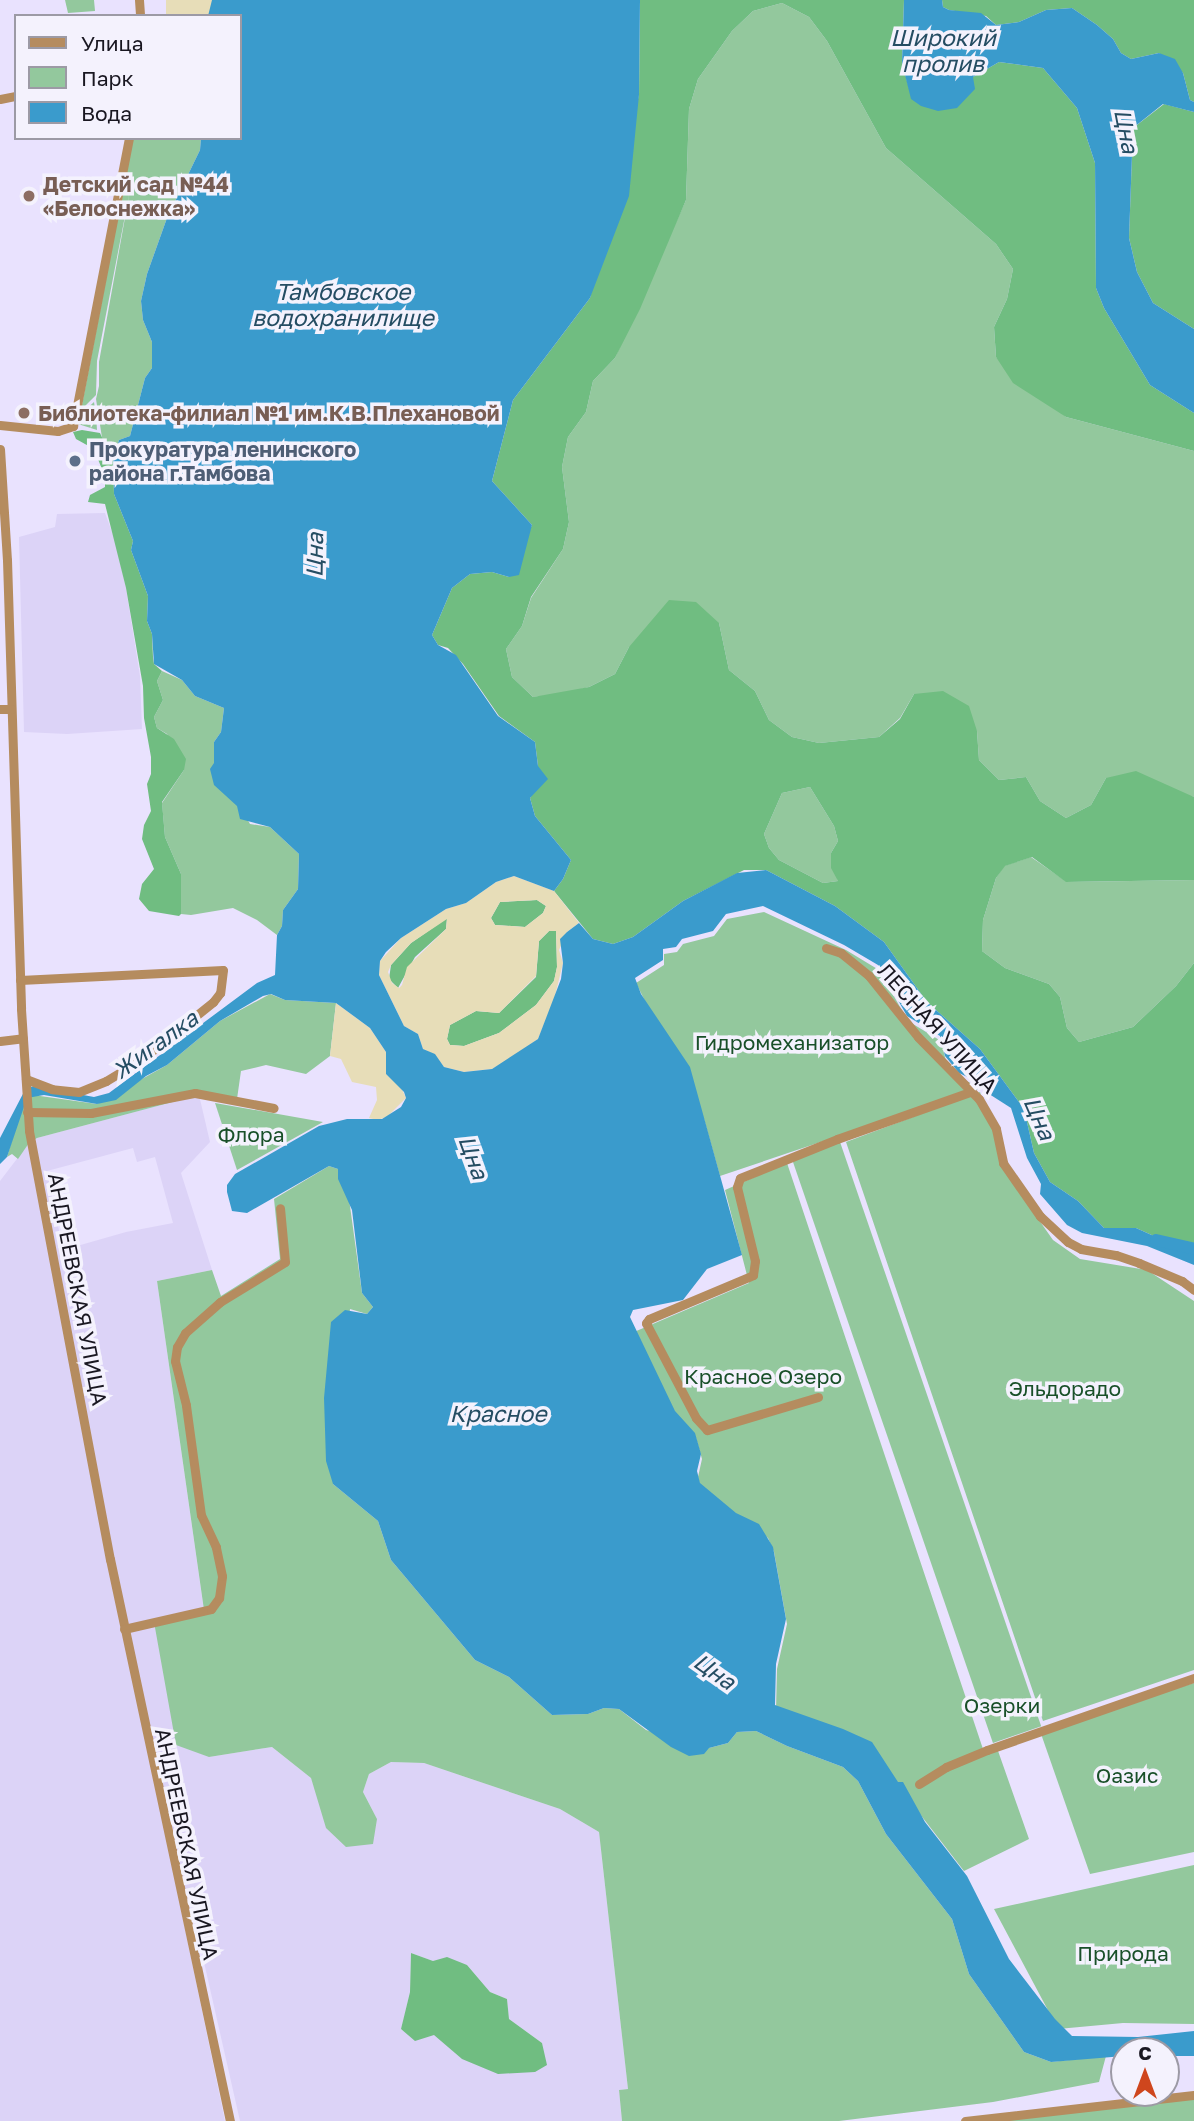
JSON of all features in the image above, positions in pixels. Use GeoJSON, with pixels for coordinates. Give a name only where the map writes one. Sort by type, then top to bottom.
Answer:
{"type":"FeatureCollection","features":[{"type":"Feature","properties":{"kind":"street"},"geometry":{"type":"LineString","coordinates":[[0,425],[58,430],[73,426],[130,140]]}},
{"type":"Feature","properties":{"kind":"street","name":"АНДРЕЕВСКАЯ УЛИЦА"},"geometry":{"type":"LineString","coordinates":[[0,449],[27,1107],[124,1629],[230,2121]]}},
{"type":"Feature","properties":{"kind":"street"},"geometry":{"type":"LineString","coordinates":[[0,709],[11,709]]}},
{"type":"Feature","properties":{"kind":"street","name":"ЛЕСНАЯ УЛИЦА"},"geometry":{"type":"LineString","coordinates":[[826,948],[841,953],[869,976],[918,1037],[970,1093],[979,1099],[996,1129],[1003,1163],[1040,1216],[1068,1242],[1081,1249],[1116,1255],[1182,1280],[1194,1290]]}},
{"type":"Feature","properties":{"kind":"street"},"geometry":{"type":"LineString","coordinates":[[20,981],[223,970],[220,993],[214,1002],[142,1059],[106,1081],[79,1092],[26,1083]]}},
{"type":"Feature","properties":{"kind":"street"},"geometry":{"type":"LineString","coordinates":[[0,1041],[23,1038]]}},
{"type":"Feature","properties":{"kind":"street"},"geometry":{"type":"LineString","coordinates":[[27,1107],[91,1113],[195,1093],[274,1108]]}},
{"type":"Feature","properties":{"kind":"street"},"geometry":{"type":"LineString","coordinates":[[818,1397],[707,1430],[696,1418],[646,1323],[753,1275],[755,1261],[737,1187],[740,1178],[837,1139],[970,1093]]}},
{"type":"Feature","properties":{"kind":"street"},"geometry":{"type":"LineString","coordinates":[[124,1629],[211,1609],[219,1598],[222,1576],[216,1548],[201,1515],[186,1405],[175,1361],[177,1347],[185,1333],[220,1302],[285,1262],[279,1208]]}},
{"type":"Feature","properties":{"kind":"street"},"geometry":{"type":"LineString","coordinates":[[919,1784],[946,1767],[987,1750],[1194,1678]]}},
{"type":"Feature","properties":{"kind":"street"},"geometry":{"type":"LineString","coordinates":[[965,2121],[1194,2095]]}},
{"type":"Feature","properties":{"kind":"shaded area"},"geometry":{"type":"Polygon","coordinates":[[[105,513],[115,540],[126,588],[140,676],[142,729],[67,734],[24,732],[19,537],[55,527],[57,514],[105,513]]]}},
{"type":"Feature","properties":{"kind":"shaded area"},"geometry":{"type":"Polygon","coordinates":[[[199,1095],[210,1142],[181,1173],[212,1270],[157,1281],[204,1611],[209,1757],[272,1747],[311,1778],[318,1798],[377,1819],[363,1792],[369,1774],[391,1762],[424,1763],[560,1809],[599,1832],[628,2089],[619,2090],[622,2121],[240,2121],[189,1896],[179,1900],[225,2121],[0,2121],[0,1181],[29,1143],[37,1138],[199,1095]],[[133,1148],[47,1171],[63,1250],[126,1232],[173,1223],[155,1157],[137,1162],[133,1148]],[[411,1953],[410,1992],[401,2030],[434,2034],[462,2059],[542,2043],[509,2019],[507,1999],[490,1992],[467,1965],[433,1961],[411,1953]]]}},
{"type":"Feature","properties":{"kind":"green space"},"geometry":{"type":"Polygon","coordinates":[[[65,0],[94,0],[95,11],[68,13],[65,0]]]}},
{"type":"Feature","properties":{"kind":"green space"},"geometry":{"type":"Polygon","coordinates":[[[640,0],[904,0],[902,63],[912,99],[973,77],[999,62],[1043,68],[1077,108],[1095,163],[1096,288],[1104,308],[1150,385],[1194,413],[1194,451],[1066,417],[1013,383],[996,357],[994,327],[1007,299],[1013,269],[996,244],[886,148],[827,41],[809,17],[782,3],[753,11],[732,31],[698,79],[689,109],[686,200],[640,309],[615,358],[593,381],[586,412],[568,437],[562,467],[569,522],[563,549],[531,597],[522,626],[506,649],[512,677],[533,697],[589,687],[615,674],[629,647],[669,600],[696,602],[719,623],[729,670],[755,691],[769,720],[792,737],[819,743],[879,737],[900,719],[914,694],[943,691],[969,706],[977,731],[979,760],[999,780],[1026,777],[1040,801],[1066,818],[1091,805],[1106,778],[1136,771],[1194,797],[1194,880],[1066,882],[1032,857],[1005,866],[996,878],[983,920],[982,951],[1005,968],[1049,984],[1060,997],[1067,1028],[1079,1042],[1133,1027],[1176,986],[1194,963],[1194,1254],[1136,1228],[1104,1228],[1078,1201],[1050,1182],[1034,1153],[1024,1109],[980,1049],[927,1002],[884,942],[835,906],[766,870],[744,870],[683,901],[633,937],[613,944],[593,939],[554,891],[563,879],[571,860],[535,816],[530,798],[536,789],[538,766],[535,742],[499,716],[463,664],[448,648],[438,645],[432,635],[452,588],[470,574],[492,572],[509,577],[532,525],[492,481],[513,400],[590,298],[639,95],[640,0]],[[810,787],[782,793],[764,834],[769,848],[779,860],[823,883],[838,881],[831,868],[831,853],[838,841],[834,826],[810,787]]]}},
{"type":"Feature","properties":{"kind":"green space"},"geometry":{"type":"Polygon","coordinates":[[[942,0],[1194,0],[1194,102],[1190,100],[1183,73],[1159,53],[1131,59],[1121,53],[1113,39],[1097,25],[1072,8],[1046,10],[1019,22],[996,25],[986,16],[949,10],[943,7],[942,0]]]}},
{"type":"Feature","properties":{"kind":"green space"},"geometry":{"type":"Polygon","coordinates":[[[782,3],[809,17],[827,41],[886,148],[996,244],[1013,269],[1007,299],[994,327],[996,357],[1066,417],[1194,451],[1194,797],[1106,778],[1091,805],[1066,818],[1040,801],[1026,777],[999,780],[979,760],[977,731],[914,694],[900,718],[879,737],[819,743],[792,737],[769,720],[755,691],[729,670],[719,623],[629,647],[615,674],[589,687],[562,694],[533,697],[512,677],[506,649],[522,626],[531,598],[563,549],[569,522],[562,467],[568,437],[586,412],[593,381],[615,358],[686,200],[689,109],[698,79],[732,31],[753,11],[782,3]]]}},
{"type":"Feature","properties":{"kind":"green space"},"geometry":{"type":"Polygon","coordinates":[[[1164,104],[1194,112],[1194,329],[1153,303],[1137,272],[1129,238],[1133,128],[1164,104]]]}},
{"type":"Feature","properties":{"kind":"green space"},"geometry":{"type":"Polygon","coordinates":[[[133,140],[201,140],[200,150],[167,218],[147,274],[141,301],[143,320],[152,342],[152,368],[145,378],[130,436],[119,440],[113,462],[103,444],[96,399],[99,362],[130,190],[97,361],[96,395],[81,410],[133,140]]]}},
{"type":"Feature","properties":{"kind":"green space"},"geometry":{"type":"Polygon","coordinates":[[[94,402],[97,430],[78,424],[80,415],[94,402]]]}},
{"type":"Feature","properties":{"kind":"green space"},"geometry":{"type":"Polygon","coordinates":[[[82,430],[100,433],[113,462],[114,494],[133,541],[131,550],[148,596],[147,621],[152,634],[154,664],[162,671],[157,681],[163,700],[154,717],[157,728],[174,739],[186,759],[184,770],[162,802],[165,837],[181,874],[179,916],[149,911],[139,899],[142,884],[154,869],[142,839],[144,825],[151,811],[147,784],[151,774],[151,757],[144,718],[143,686],[126,588],[105,504],[88,502],[90,495],[105,487],[105,477],[94,449],[76,439],[73,432],[82,430]]]}},
{"type":"Feature","properties":{"kind":"green space"},"geometry":{"type":"Polygon","coordinates":[[[162,671],[182,680],[195,696],[224,708],[221,732],[214,742],[214,763],[250,824],[270,827],[299,854],[298,889],[283,910],[282,926],[277,935],[257,920],[233,908],[191,915],[181,914],[181,874],[165,837],[162,803],[184,770],[167,734],[157,728],[154,717],[163,700],[157,681],[162,671]]]}},
{"type":"Feature","properties":{"kind":"green space"},"geometry":{"type":"Polygon","coordinates":[[[810,787],[834,826],[838,841],[831,853],[838,881],[823,883],[779,860],[769,848],[764,834],[782,793],[810,787]]]}},
{"type":"Feature","properties":{"kind":"green space"},"geometry":{"type":"Polygon","coordinates":[[[1031,857],[1067,882],[1194,880],[1194,963],[1176,986],[1133,1027],[1079,1042],[1067,1028],[1060,997],[1049,984],[1005,968],[982,951],[983,920],[996,878],[1004,866],[1031,857]]]}},
{"type":"Feature","properties":{"kind":"green space"},"geometry":{"type":"Polygon","coordinates":[[[537,900],[546,906],[543,913],[525,927],[495,925],[491,918],[500,902],[537,900]]]}},
{"type":"Feature","properties":{"kind":"green space","name":"Гидромеханизатор"},"geometry":{"type":"Polygon","coordinates":[[[764,912],[846,950],[879,970],[908,1021],[941,1041],[946,1061],[960,1078],[981,1088],[720,1176],[704,1119],[636,983],[664,965],[664,954],[677,952],[683,944],[714,936],[727,919],[764,912]]]}},
{"type":"Feature","properties":{"kind":"green space"},"geometry":{"type":"Polygon","coordinates":[[[447,918],[446,929],[415,957],[398,988],[389,979],[391,965],[411,943],[447,918]]]}},
{"type":"Feature","properties":{"kind":"green space"},"geometry":{"type":"Polygon","coordinates":[[[556,930],[557,967],[554,981],[536,1005],[499,1033],[464,1046],[450,1045],[447,1039],[450,1025],[476,1011],[499,1013],[536,977],[539,941],[549,931],[556,930]]]}},
{"type":"Feature","properties":{"kind":"green space"},"geometry":{"type":"Polygon","coordinates":[[[270,994],[285,1000],[336,1003],[330,1056],[306,1074],[266,1065],[241,1071],[237,1099],[199,1095],[37,1138],[29,1143],[18,1159],[12,1154],[7,1157],[27,1098],[33,1095],[97,1104],[167,1065],[220,1021],[270,994]]]}},
{"type":"Feature","properties":{"kind":"green space","name":"Эльдорадо"},"geometry":{"type":"Polygon","coordinates":[[[980,1092],[1010,1179],[1053,1240],[1080,1259],[1147,1270],[1194,1301],[1194,1670],[1043,1721],[846,1142],[980,1092]]]}},
{"type":"Feature","properties":{"kind":"green space","name":"Флора"},"geometry":{"type":"Polygon","coordinates":[[[215,1103],[323,1122],[237,1170],[215,1103]]]}},
{"type":"Feature","properties":{"kind":"green space","name":"Озерки"},"geometry":{"type":"Polygon","coordinates":[[[840,1142],[1041,1726],[993,1743],[792,1159],[840,1142]]]}},
{"type":"Feature","properties":{"kind":"green space","name":"Красное Озеро"},"geometry":{"type":"Polygon","coordinates":[[[787,1163],[984,1752],[997,1748],[1029,1839],[964,1871],[899,1787],[776,1710],[777,1669],[787,1624],[774,1552],[768,1538],[701,1489],[698,1477],[702,1459],[696,1438],[681,1424],[634,1332],[749,1283],[725,1190],[787,1163]]]}},
{"type":"Feature","properties":{"kind":"green space"},"geometry":{"type":"Polygon","coordinates":[[[329,1166],[338,1169],[339,1179],[349,1199],[362,1293],[373,1307],[367,1314],[350,1309],[333,1484],[378,1521],[391,1560],[475,1660],[509,1677],[552,1715],[588,1714],[604,1708],[619,1709],[646,1730],[709,1748],[728,1743],[737,1732],[756,1731],[843,1767],[858,1781],[886,1834],[952,1919],[969,1974],[1024,2052],[1051,2062],[1106,2056],[1099,2082],[993,2102],[839,2121],[622,2121],[619,2090],[628,2089],[599,1832],[560,1809],[424,1763],[391,1762],[369,1774],[363,1792],[377,1819],[373,1844],[346,1847],[326,1828],[311,1778],[272,1747],[209,1757],[176,1745],[154,1622],[204,1610],[157,1281],[212,1270],[221,1296],[280,1259],[274,1199],[329,1166]]]}},
{"type":"Feature","properties":{"kind":"green space","name":"Оазис"},"geometry":{"type":"Polygon","coordinates":[[[1194,1683],[1194,1852],[1090,1874],[1040,1731],[1194,1683]]]}},
{"type":"Feature","properties":{"kind":"green space","name":"Природа"},"geometry":{"type":"Polygon","coordinates":[[[1194,1865],[1194,2024],[1123,2023],[1058,2029],[994,1909],[1194,1865]]]}},
{"type":"Feature","properties":{"kind":"green space"},"geometry":{"type":"Polygon","coordinates":[[[411,1953],[433,1961],[447,1957],[467,1965],[490,1992],[507,1999],[509,2019],[542,2043],[547,2065],[535,2072],[498,2074],[462,2059],[434,2035],[415,2041],[401,2029],[410,1992],[411,1953]]]}},
{"type":"Feature","properties":{"kind":"green space"},"geometry":{"type":"Polygon","coordinates":[[[1194,2098],[1194,2121],[999,2121],[1118,2107],[1180,2107],[1180,2100],[1194,2098]]]}},
{"type":"Feature","properties":{"kind":"sand"},"geometry":{"type":"Polygon","coordinates":[[[166,0],[212,0],[212,14],[166,14],[166,0]]]}},
{"type":"Feature","properties":{"kind":"sand"},"geometry":{"type":"Polygon","coordinates":[[[514,876],[554,891],[579,923],[567,932],[559,950],[563,963],[554,1000],[538,1039],[492,1069],[464,1072],[444,1067],[435,1055],[423,1049],[418,1034],[404,1026],[379,975],[380,961],[401,938],[446,909],[466,903],[496,882],[514,876]],[[537,900],[500,902],[491,918],[495,925],[525,927],[543,913],[546,906],[537,900]],[[447,919],[411,943],[388,972],[392,983],[399,988],[407,967],[446,929],[447,919]],[[549,931],[539,941],[536,976],[499,1013],[476,1011],[450,1025],[447,1039],[450,1045],[464,1046],[499,1033],[536,1005],[554,981],[557,967],[556,931],[549,931]]]}},
{"type":"Feature","properties":{"kind":"sand"},"geometry":{"type":"Polygon","coordinates":[[[336,1003],[370,1028],[386,1052],[386,1074],[401,1087],[406,1098],[387,1117],[377,1120],[369,1118],[377,1100],[376,1087],[352,1082],[341,1059],[330,1056],[336,1003]]]}},
{"type":"Feature","properties":{"kind":"water"},"geometry":{"type":"Polygon","coordinates":[[[212,0],[640,0],[639,95],[629,196],[590,298],[513,400],[492,481],[532,525],[519,575],[509,577],[492,572],[470,574],[452,588],[432,635],[438,645],[456,655],[498,716],[535,742],[538,766],[548,779],[530,798],[535,816],[571,860],[563,879],[554,891],[514,876],[496,882],[466,903],[446,909],[401,938],[386,952],[380,961],[379,975],[404,1026],[418,1034],[423,1049],[435,1054],[444,1067],[464,1072],[492,1069],[538,1039],[561,979],[563,963],[560,939],[579,923],[593,939],[613,944],[633,937],[683,901],[737,873],[766,870],[835,906],[884,942],[927,1002],[980,1049],[1024,1109],[1034,1153],[1050,1182],[1078,1201],[1104,1228],[1136,1228],[1194,1254],[1194,1265],[1147,1246],[1082,1233],[1067,1225],[1040,1194],[1041,1184],[1027,1158],[1011,1108],[986,1092],[980,1083],[959,1073],[945,1056],[940,1036],[907,1016],[878,965],[844,945],[763,906],[726,914],[713,931],[682,939],[676,947],[663,949],[663,960],[635,978],[641,994],[690,1067],[742,1255],[707,1269],[683,1300],[633,1310],[630,1317],[675,1411],[695,1433],[701,1454],[697,1471],[700,1483],[736,1513],[759,1524],[773,1547],[786,1619],[776,1664],[775,1705],[872,1742],[898,1782],[903,1782],[925,1822],[967,1876],[1009,1959],[1055,2019],[1072,2036],[1138,2037],[1110,2037],[1110,2057],[1051,2062],[1024,2052],[969,1974],[952,1919],[886,1834],[858,1781],[843,1767],[756,1731],[737,1732],[728,1743],[709,1748],[704,1754],[689,1756],[671,1747],[619,1709],[604,1708],[588,1714],[552,1715],[509,1677],[475,1660],[391,1560],[378,1521],[333,1484],[326,1461],[324,1398],[331,1322],[345,1310],[367,1314],[373,1307],[362,1293],[352,1210],[338,1179],[338,1169],[329,1166],[247,1213],[232,1211],[227,1185],[235,1174],[319,1126],[347,1119],[382,1119],[401,1107],[406,1098],[404,1092],[386,1074],[386,1052],[370,1028],[336,1003],[285,1000],[271,994],[263,996],[220,1021],[167,1065],[146,1076],[116,1100],[97,1104],[44,1095],[27,1098],[7,1157],[0,1164],[0,1138],[26,1088],[35,1086],[94,1097],[109,1093],[257,983],[275,975],[277,935],[282,926],[283,910],[298,889],[299,854],[270,827],[240,819],[237,806],[214,785],[210,769],[214,763],[214,742],[221,732],[224,708],[195,696],[182,680],[154,664],[152,634],[147,621],[148,596],[131,550],[133,541],[114,494],[113,462],[119,440],[130,436],[145,378],[152,368],[152,342],[143,320],[141,301],[147,274],[167,218],[200,150],[201,140],[242,140],[242,14],[208,14],[212,0]]]}},
{"type":"Feature","properties":{"kind":"water","name":"Широкий пролив"},"geometry":{"type":"Polygon","coordinates":[[[904,0],[942,0],[943,7],[949,10],[981,13],[996,25],[1019,22],[1046,10],[1072,8],[1097,25],[1113,39],[1121,53],[1131,59],[1159,53],[1175,59],[1183,73],[1190,100],[1194,102],[1194,112],[1163,104],[1133,128],[1129,238],[1137,272],[1153,303],[1194,329],[1194,413],[1150,385],[1104,308],[1096,288],[1095,163],[1077,108],[1043,68],[999,62],[973,77],[975,89],[957,108],[938,111],[921,106],[911,99],[902,63],[904,0]]]}},
{"type":"Feature","properties":{"kind":"water"},"geometry":{"type":"Polygon","coordinates":[[[1194,2031],[1194,2056],[1180,2056],[1180,2037],[1138,2037],[1194,2031]]]}},
{"type":"Feature","properties":{"kind":"waterway","name":"Цна"},"geometry":{"type":"LineString","coordinates":[[1156,1240],[1194,1249]]}},
{"type":"Feature","properties":{"kind":"place","name":"Детский сад №44 «Белоснежка»"},"geometry":{"type":"Point","coordinates":[29,196]}},
{"type":"Feature","properties":{"kind":"place","name":"Библиотека-филиал №1 им.К.В.Плехановой"},"geometry":{"type":"Point","coordinates":[24,413]}},
{"type":"Feature","properties":{"kind":"place","name":"Прокуратура ленинского района г.Тамбова"},"geometry":{"type":"Point","coordinates":[75,461]}},
{"type":"Feature","properties":{"kind":"water label","name":"Тамбовское водохранилище"},"geometry":{"type":"Point","coordinates":[343,304]}},
{"type":"Feature","properties":{"kind":"water label","name":"Жигалка"},"geometry":{"type":"Point","coordinates":[155,1044]}},
{"type":"Feature","properties":{"kind":"water label","name":"Красное"},"geometry":{"type":"Point","coordinates":[498,1413]}}]}
